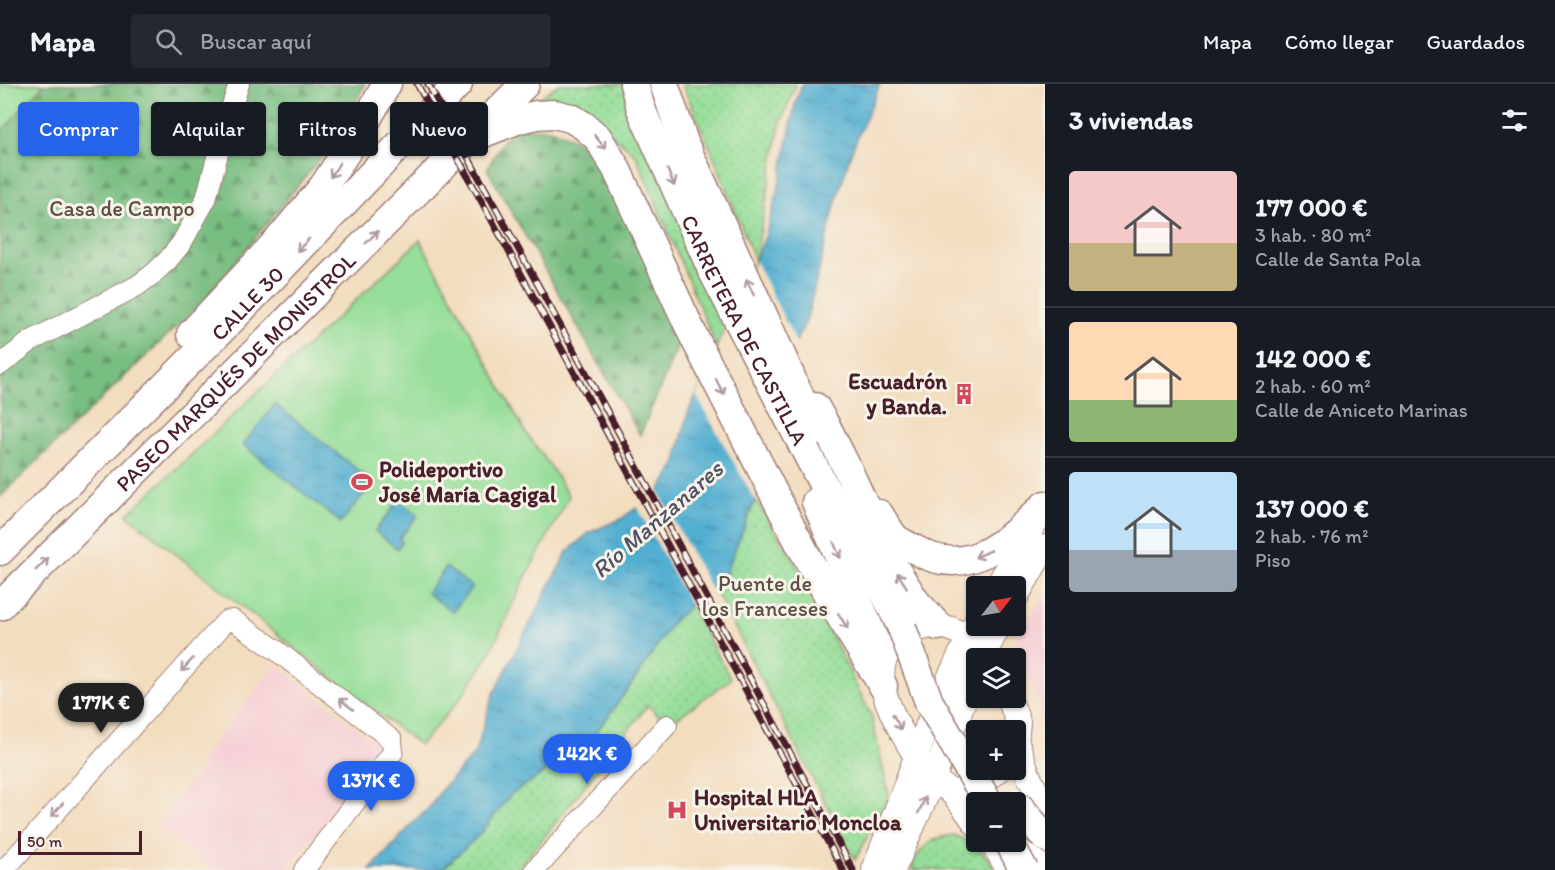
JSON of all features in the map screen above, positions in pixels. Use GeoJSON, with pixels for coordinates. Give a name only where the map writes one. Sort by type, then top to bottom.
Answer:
{"type":"FeatureCollection","features":[{"type":"Feature","properties":{"kind":"highway"},"geometry":{"type":"LineString","coordinates":[[0,551],[32,518],[151,376],[281,237],[323,187],[360,131],[387,84]]}},
{"type":"Feature","properties":{"kind":"highway","name":"CALLE 30"},"geometry":{"type":"LineString","coordinates":[[32,518],[233,318],[458,84]]}},
{"type":"Feature","properties":{"kind":"highway"},"geometry":{"type":"LineString","coordinates":[[488,121],[525,84]]}},
{"type":"Feature","properties":{"kind":"highway","name":"CARRETERA DE CASTILLA"},"geometry":{"type":"LineString","coordinates":[[634,84],[641,109],[712,270],[826,490],[872,567],[902,628]]}},
{"type":"Feature","properties":{"kind":"highway","name":"CARRETERA DE CASTILLA"},"geometry":{"type":"LineString","coordinates":[[664,84],[685,145],[769,328],[858,529],[872,567]]}},
{"type":"Feature","properties":{"kind":"highway"},"geometry":{"type":"LineString","coordinates":[[488,131],[519,119],[554,114],[572,118],[598,138],[616,168],[693,335],[794,533],[834,606],[883,674]]}},
{"type":"Feature","properties":{"kind":"highway","name":"PASEO MARQUÉS DE MONISTROL"},"geometry":{"type":"LineString","coordinates":[[0,606],[453,156]]}},
{"type":"Feature","properties":{"kind":"highway"},"geometry":{"type":"LineString","coordinates":[[769,328],[828,430],[890,561],[916,602],[938,626]]}},
{"type":"Feature","properties":{"kind":"highway"},"geometry":{"type":"LineString","coordinates":[[760,365],[779,422],[805,477],[883,674]]}},
{"type":"Feature","properties":{"kind":"highway"},"geometry":{"type":"LineString","coordinates":[[847,468],[896,538],[928,557],[956,561],[977,557],[1000,545],[1019,531],[1045,506]]}},
{"type":"Feature","properties":{"kind":"highway"},"geometry":{"type":"LineString","coordinates":[[902,628],[966,736]]}},
{"type":"Feature","properties":{"kind":"highway"},"geometry":{"type":"LineString","coordinates":[[902,628],[929,702],[968,792]]}},
{"type":"Feature","properties":{"kind":"highway"},"geometry":{"type":"LineString","coordinates":[[997,780],[1006,792]]}},
{"type":"Feature","properties":{"kind":"highway"},"geometry":{"type":"LineString","coordinates":[[1026,815],[1045,837]]}},
{"type":"Feature","properties":{"kind":"highway"},"geometry":{"type":"LineString","coordinates":[[1014,852],[1024,870]]}},
{"type":"Feature","properties":{"kind":"main road"},"geometry":{"type":"LineString","coordinates":[[1003,576],[1045,506]]}},
{"type":"Feature","properties":{"kind":"main road"},"geometry":{"type":"LineString","coordinates":[[1026,580],[1045,548]]}},
{"type":"Feature","properties":{"kind":"main road"},"geometry":{"type":"LineString","coordinates":[[966,805],[942,785],[916,755],[891,712],[883,674],[894,645],[923,627],[938,626],[976,648]]}},
{"type":"Feature","properties":{"kind":"main road"},"geometry":{"type":"LineString","coordinates":[[981,648],[991,636]]}},
{"type":"Feature","properties":{"kind":"main road"},"geometry":{"type":"LineString","coordinates":[[874,870],[932,714],[966,668]]}},
{"type":"Feature","properties":{"kind":"main road"},"geometry":{"type":"LineString","coordinates":[[893,870],[942,785],[966,697]]}},
{"type":"Feature","properties":{"kind":"main road"},"geometry":{"type":"LineString","coordinates":[[1026,769],[1045,809]]}},
{"type":"Feature","properties":{"kind":"main road"},"geometry":{"type":"LineString","coordinates":[[942,785],[967,789],[987,780]]}},
{"type":"Feature","properties":{"kind":"main road"},"geometry":{"type":"LineString","coordinates":[[998,852],[1008,870]]}},
{"type":"Feature","properties":{"kind":"main road"},"geometry":{"type":"LineString","coordinates":[[1021,852],[1045,870]]}},
{"type":"Feature","properties":{"kind":"street"},"geometry":{"type":"LineString","coordinates":[[0,365],[31,341],[137,286],[153,274],[181,244],[206,199],[239,84]]}},
{"type":"Feature","properties":{"kind":"street"},"geometry":{"type":"LineString","coordinates":[[4,870],[226,621],[233,620],[392,740],[393,752],[304,870]]}},
{"type":"Feature","properties":{"kind":"street"},"geometry":{"type":"LineString","coordinates":[[535,870],[667,725]]}},
{"type":"Feature","properties":{"kind":"street"},"geometry":{"type":"LineString","coordinates":[[1026,836],[1033,833],[1045,822]]}},
{"type":"Feature","properties":{"kind":"shaded area"},"geometry":{"type":"Polygon","coordinates":[[[1045,594],[1045,728],[1026,671],[1026,648],[1016,648],[1014,642],[1018,636],[1026,636],[1026,623],[1045,594]]]}},
{"type":"Feature","properties":{"kind":"shaded area"},"geometry":{"type":"Polygon","coordinates":[[[276,664],[381,748],[287,870],[213,870],[157,825],[205,764],[200,760],[276,664]]]}},
{"type":"Feature","properties":{"kind":"green space","name":"Casa de Campo"},"geometry":{"type":"Polygon","coordinates":[[[0,84],[365,84],[356,102],[278,102],[278,156],[322,156],[205,299],[0,497],[0,84]]]}},
{"type":"Feature","properties":{"kind":"green space"},"geometry":{"type":"Polygon","coordinates":[[[0,84],[44,84],[28,102],[18,102],[18,113],[0,133],[0,84]]]}},
{"type":"Feature","properties":{"kind":"green space"},"geometry":{"type":"Polygon","coordinates":[[[559,84],[623,84],[726,329],[717,348],[635,154],[586,114],[535,101],[559,84]]]}},
{"type":"Feature","properties":{"kind":"green space"},"geometry":{"type":"Polygon","coordinates":[[[682,84],[796,84],[780,125],[755,261],[714,157],[682,84]]]}},
{"type":"Feature","properties":{"kind":"green space"},"geometry":{"type":"Polygon","coordinates":[[[521,128],[550,129],[582,143],[608,180],[682,336],[640,435],[487,169],[503,140],[521,128]]]}},
{"type":"Feature","properties":{"kind":"green space","name":"Polideportivo José María Cagigal"},"geometry":{"type":"Polygon","coordinates":[[[420,240],[526,433],[569,497],[524,580],[489,655],[460,699],[420,745],[127,515],[420,240]]]}},
{"type":"Feature","properties":{"kind":"green space","name":"Puente de los Franceses"},"geometry":{"type":"Polygon","coordinates":[[[755,500],[793,558],[871,715],[889,796],[855,860],[713,586],[724,577],[755,500]]]}},
{"type":"Feature","properties":{"kind":"green space"},"geometry":{"type":"Polygon","coordinates":[[[690,606],[731,679],[667,725],[648,705],[516,870],[441,870],[481,833],[511,794],[553,767],[595,734],[640,672],[673,621],[690,606]]]}},
{"type":"Feature","properties":{"kind":"green space"},"geometry":{"type":"Polygon","coordinates":[[[954,835],[966,841],[966,852],[981,852],[995,870],[911,870],[927,845],[946,836],[954,835]]]}},
{"type":"Feature","properties":{"kind":"water","name":"Río Manzanares"},"geometry":{"type":"Polygon","coordinates":[[[802,84],[880,84],[851,153],[835,205],[806,322],[798,336],[755,500],[724,577],[673,621],[640,672],[595,734],[553,767],[511,794],[481,833],[441,870],[370,870],[429,808],[442,789],[475,753],[493,695],[567,552],[590,532],[619,520],[659,492],[675,465],[688,413],[765,237],[778,191],[795,104],[802,84]]]}},
{"type":"Feature","properties":{"kind":"water"},"geometry":{"type":"Polygon","coordinates":[[[275,404],[373,482],[341,523],[243,445],[275,404]]]}},
{"type":"Feature","properties":{"kind":"water"},"geometry":{"type":"Polygon","coordinates":[[[399,500],[418,516],[399,539],[402,542],[397,549],[375,531],[399,500]]]}},
{"type":"Feature","properties":{"kind":"water"},"geometry":{"type":"Polygon","coordinates":[[[446,567],[472,587],[453,612],[427,593],[446,567]]]}},
{"type":"Feature","properties":{"kind":"pier"},"geometry":{"type":"Polygon","coordinates":[[[755,261],[798,346],[755,500],[696,395],[755,261]]]}},
{"type":"Feature","properties":{"kind":"pier"},"geometry":{"type":"Polygon","coordinates":[[[657,489],[712,591],[692,608],[636,504],[657,489]]]}},
{"type":"Feature","properties":{"kind":"railway"},"geometry":{"type":"LineString","coordinates":[[417,84],[843,870]]}},
{"type":"Feature","properties":{"kind":"railway"},"geometry":{"type":"LineString","coordinates":[[428,84],[607,411],[853,870]]}},
{"type":"Feature","properties":{"kind":"place","name":"Escuadrón y Banda."},"geometry":{"type":"Point","coordinates":[964,394]}},
{"type":"Feature","properties":{"kind":"place","name":"Polideportivo José María Cagigal"},"geometry":{"type":"Point","coordinates":[362,482]}},
{"type":"Feature","properties":{"kind":"place","name":"Hospital HLA Universitario Moncloa"},"geometry":{"type":"Point","coordinates":[677,810]}}]}
